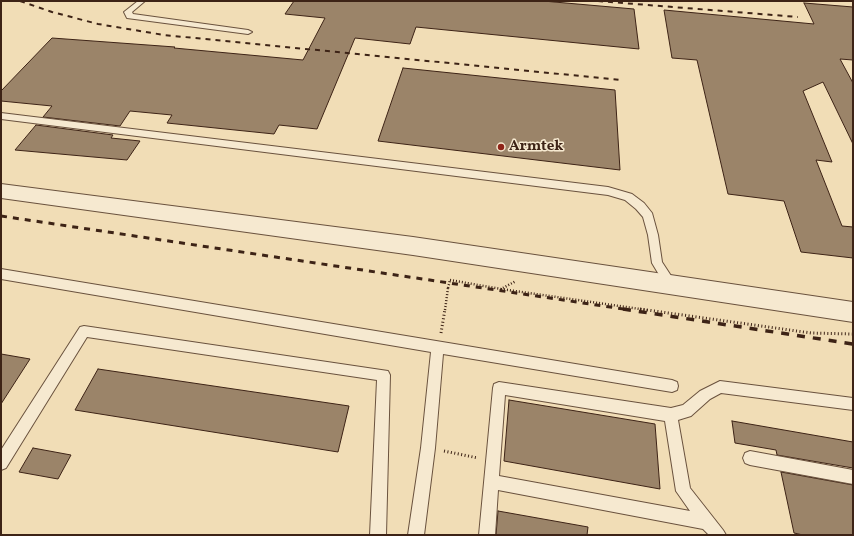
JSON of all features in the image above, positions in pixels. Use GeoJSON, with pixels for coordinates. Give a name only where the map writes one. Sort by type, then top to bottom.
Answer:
{"type":"FeatureCollection","features":[{"type":"Feature","properties":{"kind":"street"},"geometry":{"type":"LineString","coordinates":[[1,191],[405,245],[853,312]]}},
{"type":"Feature","properties":{"kind":"lane"},"geometry":{"type":"LineString","coordinates":[[142,1],[128,12],[130,16],[248,32]]}},
{"type":"Feature","properties":{"kind":"lane"},"geometry":{"type":"LineString","coordinates":[[1,116],[608,191],[628,197],[640,206],[648,216],[653,235],[657,263],[671,285]]}},
{"type":"Feature","properties":{"kind":"lane"},"geometry":{"type":"LineString","coordinates":[[1,274],[672,386]]}},
{"type":"Feature","properties":{"kind":"lane"},"geometry":{"type":"LineString","coordinates":[[1,464],[84,331],[384,375],[378,535]]}},
{"type":"Feature","properties":{"kind":"lane"},"geometry":{"type":"LineString","coordinates":[[416,535],[428,448],[438,347]]}},
{"type":"Feature","properties":{"kind":"lane"},"geometry":{"type":"LineString","coordinates":[[487,535],[493,482],[499,388],[671,414],[686,411],[705,395],[720,387],[853,404]]}},
{"type":"Feature","properties":{"kind":"lane"},"geometry":{"type":"LineString","coordinates":[[671,414],[683,490],[718,535]]}},
{"type":"Feature","properties":{"kind":"lane"},"geometry":{"type":"LineString","coordinates":[[750,458],[853,477]]}},
{"type":"Feature","properties":{"kind":"lane"},"geometry":{"type":"LineString","coordinates":[[493,482],[708,522]]}},
{"type":"Feature","properties":{"kind":"path"},"geometry":{"type":"LineString","coordinates":[[501,289],[545,266]]}},
{"type":"Feature","properties":{"kind":"path"},"geometry":{"type":"LineString","coordinates":[[438,347],[450,280],[738,324],[811,333],[853,334]]}},
{"type":"Feature","properties":{"kind":"path"},"geometry":{"type":"LineString","coordinates":[[428,448],[494,461]]}},
{"type":"Feature","properties":{"kind":"building"},"geometry":{"type":"Polygon","coordinates":[[[294,1],[543,1],[634,9],[639,49],[416,27],[410,44],[355,38],[317,129],[279,125],[274,134],[167,123],[172,115],[130,111],[120,126],[43,117],[52,106],[1,101],[1,91],[52,38],[175,47],[174,48],[303,60],[325,18],[285,14],[294,1]]]}},
{"type":"Feature","properties":{"kind":"building"},"geometry":{"type":"Polygon","coordinates":[[[804,3],[853,7],[853,60],[840,59],[853,83],[853,144],[823,82],[803,91],[832,162],[816,160],[842,226],[853,227],[853,258],[801,252],[784,201],[728,194],[697,60],[672,58],[664,10],[814,24],[804,3]]]}},
{"type":"Feature","properties":{"kind":"building"},"geometry":{"type":"Polygon","coordinates":[[[403,68],[615,90],[620,170],[378,141],[403,68]]]}},
{"type":"Feature","properties":{"kind":"building"},"geometry":{"type":"Polygon","coordinates":[[[36,125],[113,135],[111,138],[140,141],[127,160],[15,150],[36,125]]]}},
{"type":"Feature","properties":{"kind":"building"},"geometry":{"type":"Polygon","coordinates":[[[1,354],[30,359],[1,404],[1,354]]]}},
{"type":"Feature","properties":{"kind":"building"},"geometry":{"type":"Polygon","coordinates":[[[98,369],[349,406],[338,452],[75,410],[98,369]]]}},
{"type":"Feature","properties":{"kind":"building"},"geometry":{"type":"Polygon","coordinates":[[[509,400],[655,424],[660,489],[504,461],[509,400]]]}},
{"type":"Feature","properties":{"kind":"building"},"geometry":{"type":"Polygon","coordinates":[[[732,421],[853,442],[853,468],[777,455],[776,450],[735,443],[732,421]]]}},
{"type":"Feature","properties":{"kind":"building"},"geometry":{"type":"Polygon","coordinates":[[[33,448],[71,455],[58,479],[19,472],[33,448]]]}},
{"type":"Feature","properties":{"kind":"building"},"geometry":{"type":"Polygon","coordinates":[[[781,472],[853,485],[853,535],[803,535],[794,533],[781,472]]]}},
{"type":"Feature","properties":{"kind":"building"},"geometry":{"type":"Polygon","coordinates":[[[498,511],[588,527],[587,535],[496,535],[498,511]]]}},
{"type":"Feature","properties":{"kind":"railway"},"geometry":{"type":"LineString","coordinates":[[20,1],[52,12],[98,24],[164,35],[621,80]]}},
{"type":"Feature","properties":{"kind":"railway"},"geometry":{"type":"LineString","coordinates":[[598,1],[798,17]]}},
{"type":"Feature","properties":{"kind":"railway"},"geometry":{"type":"LineString","coordinates":[[1,216],[630,310]]}},
{"type":"Feature","properties":{"kind":"railway"},"geometry":{"type":"LineString","coordinates":[[623,309],[853,344]]}},
{"type":"Feature","properties":{"kind":"place","name":"Armtek"},"geometry":{"type":"Point","coordinates":[501,147]}}]}
